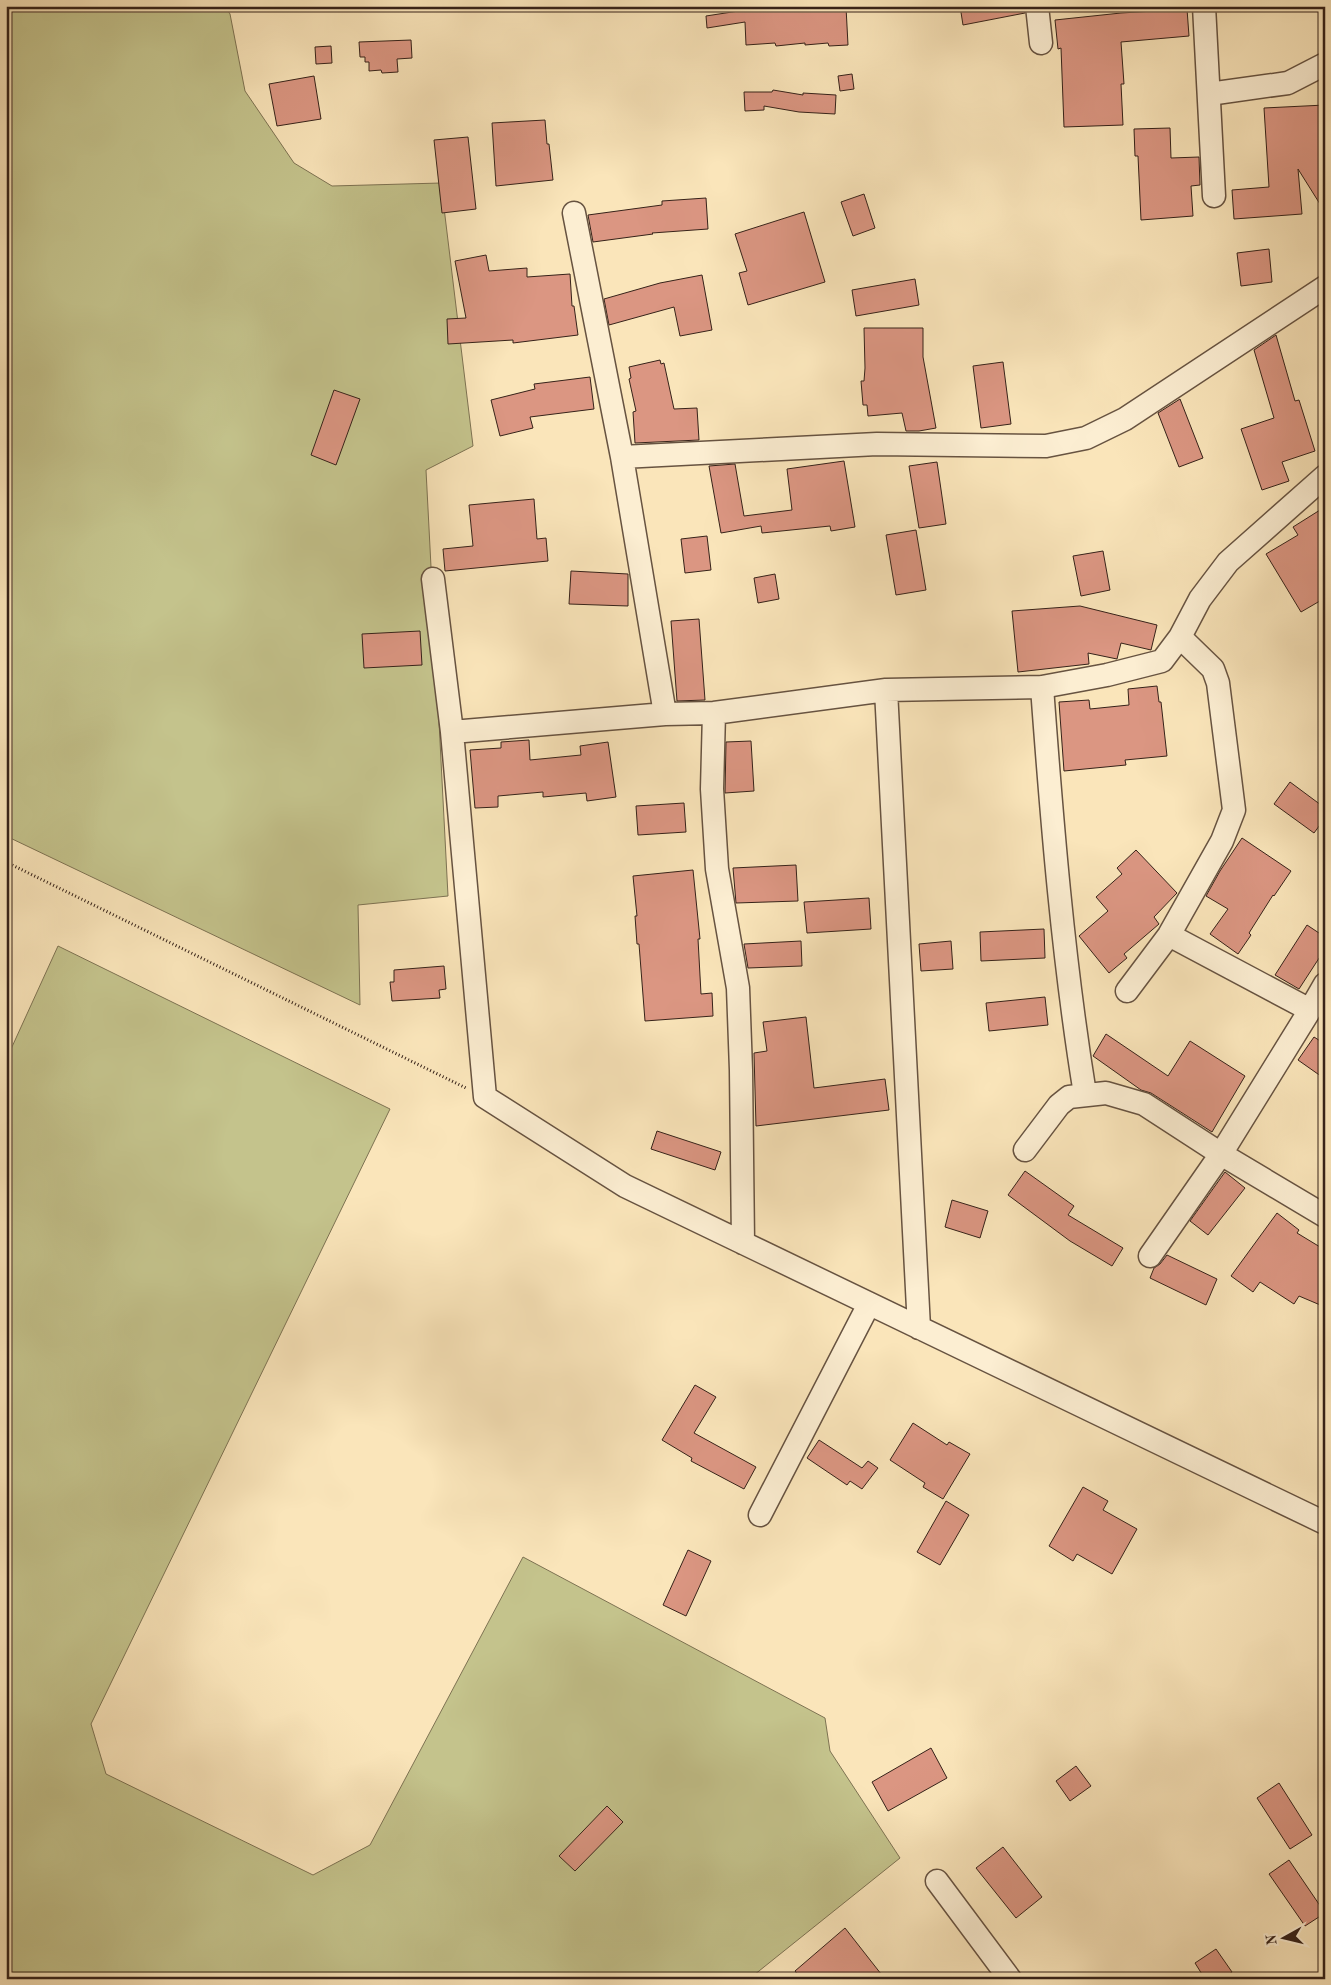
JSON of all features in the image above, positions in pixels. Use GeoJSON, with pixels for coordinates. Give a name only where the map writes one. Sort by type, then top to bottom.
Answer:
{"type":"FeatureCollection","features":[{"type":"Feature","properties":{"kind":"street"},"geometry":{"type":"LineString","coordinates":[[1037,6],[1040,43]]}},
{"type":"Feature","properties":{"kind":"street"},"geometry":{"type":"LineString","coordinates":[[1204,6],[1214,196]]}},
{"type":"Feature","properties":{"kind":"street"},"geometry":{"type":"LineString","coordinates":[[1209,94],[1288,83],[1325,64]]}},
{"type":"Feature","properties":{"kind":"street"},"geometry":{"type":"LineString","coordinates":[[574,213],[622,457],[665,714]]}},
{"type":"Feature","properties":{"kind":"street"},"geometry":{"type":"LineString","coordinates":[[622,457],[877,444],[1046,446],[1086,438],[1125,419],[1325,287]]}},
{"type":"Feature","properties":{"kind":"street"},"geometry":{"type":"LineString","coordinates":[[452,732],[665,714],[714,713],[886,690],[1042,687],[1107,675],[1162,661],[1180,637],[1200,599],[1228,562],[1325,476]]}},
{"type":"Feature","properties":{"kind":"street"},"geometry":{"type":"LineString","coordinates":[[433,579],[452,732],[485,1097],[625,1186],[1325,1523]]}},
{"type":"Feature","properties":{"kind":"street"},"geometry":{"type":"LineString","coordinates":[[1127,991],[1169,935],[1222,841],[1234,810],[1218,683],[1213,669],[1180,637]]}},
{"type":"Feature","properties":{"kind":"street"},"geometry":{"type":"LineString","coordinates":[[1042,687],[1054,838],[1074,1029],[1085,1094]]}},
{"type":"Feature","properties":{"kind":"street"},"geometry":{"type":"LineString","coordinates":[[886,690],[919,1328]]}},
{"type":"Feature","properties":{"kind":"street"},"geometry":{"type":"LineString","coordinates":[[714,713],[712,789],[717,870],[738,988],[742,1070],[744,1243]]}},
{"type":"Feature","properties":{"kind":"street"},"geometry":{"type":"LineString","coordinates":[[1169,935],[1310,1010]]}},
{"type":"Feature","properties":{"kind":"street"},"geometry":{"type":"LineString","coordinates":[[1150,1256],[1220,1154],[1325,984]]}},
{"type":"Feature","properties":{"kind":"street"},"geometry":{"type":"LineString","coordinates":[[1024,1150],[1059,1105],[1069,1098],[1085,1094],[1106,1093],[1144,1104],[1220,1154],[1325,1216]]}},
{"type":"Feature","properties":{"kind":"street"},"geometry":{"type":"LineString","coordinates":[[760,1516],[869,1304]]}},
{"type":"Feature","properties":{"kind":"street"},"geometry":{"type":"LineString","coordinates":[[937,1881],[1010,1979]]}},
{"type":"Feature","properties":{"kind":"path"},"geometry":{"type":"LineString","coordinates":[[6,862],[485,1097]]}},
{"type":"Feature","properties":{"kind":"shaded area"},"geometry":{"type":"Polygon","coordinates":[[[6,6],[225,6],[230,14],[245,91],[294,163],[332,186],[441,183],[473,446],[426,470],[448,896],[358,905],[360,1005],[6,836],[6,6]]]}},
{"type":"Feature","properties":{"kind":"shaded area"},"geometry":{"type":"Polygon","coordinates":[[[58,946],[390,1109],[91,1724],[106,1774],[313,1875],[370,1845],[523,1557],[825,1718],[830,1751],[900,1858],[749,1979],[6,1979],[6,1060],[58,946]]]}},
{"type":"Feature","properties":{"kind":"building"},"geometry":{"type":"Polygon","coordinates":[[[745,6],[846,7],[848,45],[829,46],[828,43],[805,45],[805,43],[776,46],[775,43],[746,45],[745,22],[707,28],[706,16],[745,10],[745,6]]]}},
{"type":"Feature","properties":{"kind":"building"},"geometry":{"type":"Polygon","coordinates":[[[960,6],[1024,6],[1025,13],[963,25],[960,6]]]}},
{"type":"Feature","properties":{"kind":"building"},"geometry":{"type":"Polygon","coordinates":[[[1187,9],[1189,36],[1121,42],[1124,84],[1121,84],[1123,125],[1064,127],[1061,48],[1058,49],[1055,20],[1187,9]]]}},
{"type":"Feature","properties":{"kind":"building"},"geometry":{"type":"Polygon","coordinates":[[[411,40],[412,58],[397,59],[398,72],[382,73],[381,70],[369,71],[369,62],[365,62],[365,57],[360,57],[359,42],[411,40]]]}},
{"type":"Feature","properties":{"kind":"building"},"geometry":{"type":"Polygon","coordinates":[[[331,46],[332,63],[316,64],[315,47],[331,46]]]}},
{"type":"Feature","properties":{"kind":"building"},"geometry":{"type":"Polygon","coordinates":[[[852,74],[854,89],[840,91],[838,76],[852,74]]]}},
{"type":"Feature","properties":{"kind":"building"},"geometry":{"type":"Polygon","coordinates":[[[314,76],[321,119],[277,126],[269,84],[314,76]]]}},
{"type":"Feature","properties":{"kind":"building"},"geometry":{"type":"Polygon","coordinates":[[[773,90],[803,95],[803,93],[836,95],[835,114],[799,112],[764,106],[764,110],[745,111],[744,92],[772,92],[773,90]]]}},
{"type":"Feature","properties":{"kind":"building"},"geometry":{"type":"Polygon","coordinates":[[[1325,105],[1325,212],[1298,169],[1302,214],[1234,219],[1232,190],[1269,187],[1264,108],[1325,105]]]}},
{"type":"Feature","properties":{"kind":"building"},"geometry":{"type":"Polygon","coordinates":[[[545,120],[553,180],[496,186],[492,123],[545,120]]]}},
{"type":"Feature","properties":{"kind":"building"},"geometry":{"type":"Polygon","coordinates":[[[1170,128],[1171,158],[1199,157],[1200,185],[1191,186],[1193,216],[1141,220],[1138,156],[1135,156],[1134,129],[1170,128]]]}},
{"type":"Feature","properties":{"kind":"building"},"geometry":{"type":"Polygon","coordinates":[[[468,137],[476,209],[442,213],[434,140],[468,137]]]}},
{"type":"Feature","properties":{"kind":"building"},"geometry":{"type":"Polygon","coordinates":[[[864,194],[875,228],[853,236],[841,202],[864,194]]]}},
{"type":"Feature","properties":{"kind":"building"},"geometry":{"type":"Polygon","coordinates":[[[706,198],[708,229],[652,233],[593,242],[588,215],[662,205],[662,201],[706,198]]]}},
{"type":"Feature","properties":{"kind":"building"},"geometry":{"type":"Polygon","coordinates":[[[804,212],[825,282],[748,305],[739,273],[747,271],[735,234],[804,212]]]}},
{"type":"Feature","properties":{"kind":"building"},"geometry":{"type":"Polygon","coordinates":[[[1269,249],[1272,282],[1241,286],[1237,253],[1269,249]]]}},
{"type":"Feature","properties":{"kind":"building"},"geometry":{"type":"Polygon","coordinates":[[[486,255],[489,271],[527,268],[527,277],[570,274],[572,306],[574,306],[578,335],[513,343],[513,340],[448,344],[447,319],[466,318],[455,261],[486,255]]]}},
{"type":"Feature","properties":{"kind":"building"},"geometry":{"type":"Polygon","coordinates":[[[702,275],[712,330],[680,336],[674,307],[609,325],[604,299],[660,283],[702,275]]]}},
{"type":"Feature","properties":{"kind":"building"},"geometry":{"type":"Polygon","coordinates":[[[915,279],[919,305],[856,316],[852,290],[915,279]]]}},
{"type":"Feature","properties":{"kind":"building"},"geometry":{"type":"Polygon","coordinates":[[[864,328],[923,328],[923,357],[936,428],[906,431],[902,413],[868,416],[867,405],[863,405],[861,381],[864,381],[865,368],[864,328]]]}},
{"type":"Feature","properties":{"kind":"building"},"geometry":{"type":"Polygon","coordinates":[[[1276,335],[1295,401],[1299,400],[1315,451],[1282,462],[1289,481],[1262,490],[1241,429],[1274,418],[1254,350],[1276,335]]]}},
{"type":"Feature","properties":{"kind":"building"},"geometry":{"type":"Polygon","coordinates":[[[660,360],[661,364],[664,363],[674,409],[697,408],[699,440],[635,443],[633,412],[636,411],[629,379],[631,378],[629,367],[660,360]]]}},
{"type":"Feature","properties":{"kind":"building"},"geometry":{"type":"Polygon","coordinates":[[[1003,362],[1011,424],[981,428],[973,366],[1003,362]]]}},
{"type":"Feature","properties":{"kind":"building"},"geometry":{"type":"Polygon","coordinates":[[[590,377],[594,409],[530,417],[533,428],[500,436],[491,400],[535,389],[534,384],[590,377]]]}},
{"type":"Feature","properties":{"kind":"building"},"geometry":{"type":"Polygon","coordinates":[[[334,390],[360,399],[336,465],[311,455],[334,390]]]}},
{"type":"Feature","properties":{"kind":"building"},"geometry":{"type":"Polygon","coordinates":[[[1180,399],[1203,458],[1179,467],[1158,413],[1180,399]]]}},
{"type":"Feature","properties":{"kind":"building"},"geometry":{"type":"Polygon","coordinates":[[[844,461],[855,527],[831,531],[830,526],[762,533],[761,526],[721,533],[709,466],[735,464],[744,516],[792,510],[787,469],[844,461]]]}},
{"type":"Feature","properties":{"kind":"building"},"geometry":{"type":"Polygon","coordinates":[[[937,462],[946,524],[919,528],[909,466],[937,462]]]}},
{"type":"Feature","properties":{"kind":"building"},"geometry":{"type":"Polygon","coordinates":[[[534,499],[537,539],[546,538],[548,561],[445,571],[443,549],[473,546],[469,505],[534,499]]]}},
{"type":"Feature","properties":{"kind":"building"},"geometry":{"type":"Polygon","coordinates":[[[1320,510],[1325,518],[1325,598],[1301,612],[1266,554],[1298,535],[1293,527],[1320,510]]]}},
{"type":"Feature","properties":{"kind":"building"},"geometry":{"type":"Polygon","coordinates":[[[916,530],[926,590],[896,595],[886,535],[916,530]]]}},
{"type":"Feature","properties":{"kind":"building"},"geometry":{"type":"Polygon","coordinates":[[[707,536],[711,570],[685,573],[681,539],[707,536]]]}},
{"type":"Feature","properties":{"kind":"building"},"geometry":{"type":"Polygon","coordinates":[[[1103,551],[1110,590],[1081,596],[1073,556],[1103,551]]]}},
{"type":"Feature","properties":{"kind":"building"},"geometry":{"type":"Polygon","coordinates":[[[571,571],[628,574],[628,606],[569,604],[571,571]]]}},
{"type":"Feature","properties":{"kind":"building"},"geometry":{"type":"Polygon","coordinates":[[[775,574],[779,599],[758,603],[754,578],[775,574]]]}},
{"type":"Feature","properties":{"kind":"building"},"geometry":{"type":"Polygon","coordinates":[[[1080,606],[1157,625],[1151,650],[1121,643],[1117,659],[1088,653],[1089,664],[1018,672],[1012,611],[1080,606]]]}},
{"type":"Feature","properties":{"kind":"building"},"geometry":{"type":"Polygon","coordinates":[[[699,619],[705,700],[677,701],[671,621],[699,619]]]}},
{"type":"Feature","properties":{"kind":"building"},"geometry":{"type":"Polygon","coordinates":[[[420,631],[422,665],[364,668],[362,634],[420,631]]]}},
{"type":"Feature","properties":{"kind":"building"},"geometry":{"type":"Polygon","coordinates":[[[1157,686],[1159,702],[1161,702],[1167,756],[1125,760],[1126,765],[1064,771],[1059,702],[1089,700],[1090,709],[1129,705],[1128,689],[1157,686]]]}},
{"type":"Feature","properties":{"kind":"building"},"geometry":{"type":"Polygon","coordinates":[[[529,740],[530,760],[581,755],[580,746],[608,742],[616,797],[587,801],[586,793],[543,797],[543,792],[498,796],[498,807],[475,808],[470,750],[501,748],[501,742],[529,740]]]}},
{"type":"Feature","properties":{"kind":"building"},"geometry":{"type":"Polygon","coordinates":[[[751,741],[754,791],[725,793],[726,742],[751,741]]]}},
{"type":"Feature","properties":{"kind":"building"},"geometry":{"type":"Polygon","coordinates":[[[1290,782],[1325,808],[1325,818],[1314,833],[1274,804],[1290,782]]]}},
{"type":"Feature","properties":{"kind":"building"},"geometry":{"type":"Polygon","coordinates":[[[684,803],[686,832],[638,835],[636,806],[684,803]]]}},
{"type":"Feature","properties":{"kind":"building"},"geometry":{"type":"Polygon","coordinates":[[[1242,838],[1291,871],[1273,895],[1238,954],[1210,934],[1228,909],[1206,896],[1242,838]]]}},
{"type":"Feature","properties":{"kind":"building"},"geometry":{"type":"Polygon","coordinates":[[[1136,850],[1177,893],[1154,917],[1159,924],[1124,954],[1127,958],[1109,973],[1079,936],[1108,911],[1096,897],[1122,874],[1117,868],[1136,850]]]}},
{"type":"Feature","properties":{"kind":"building"},"geometry":{"type":"Polygon","coordinates":[[[796,865],[798,901],[736,903],[733,868],[796,865]]]}},
{"type":"Feature","properties":{"kind":"building"},"geometry":{"type":"Polygon","coordinates":[[[693,870],[700,939],[698,939],[701,994],[712,993],[713,1016],[645,1021],[639,944],[637,944],[635,916],[637,916],[633,876],[693,870]]]}},
{"type":"Feature","properties":{"kind":"building"},"geometry":{"type":"Polygon","coordinates":[[[869,898],[871,929],[807,933],[804,902],[869,898]]]}},
{"type":"Feature","properties":{"kind":"building"},"geometry":{"type":"Polygon","coordinates":[[[1307,925],[1325,937],[1325,949],[1299,989],[1275,975],[1307,925]]]}},
{"type":"Feature","properties":{"kind":"building"},"geometry":{"type":"Polygon","coordinates":[[[1044,929],[1045,958],[981,961],[980,932],[1044,929]]]}},
{"type":"Feature","properties":{"kind":"building"},"geometry":{"type":"Polygon","coordinates":[[[801,941],[802,966],[748,968],[744,944],[801,941]]]}},
{"type":"Feature","properties":{"kind":"building"},"geometry":{"type":"Polygon","coordinates":[[[951,941],[953,969],[921,971],[919,944],[951,941]]]}},
{"type":"Feature","properties":{"kind":"building"},"geometry":{"type":"Polygon","coordinates":[[[444,966],[446,989],[439,990],[440,998],[392,1001],[390,982],[394,982],[394,970],[444,966]]]}},
{"type":"Feature","properties":{"kind":"building"},"geometry":{"type":"Polygon","coordinates":[[[1045,997],[1048,1025],[989,1031],[986,1003],[1045,997]]]}},
{"type":"Feature","properties":{"kind":"building"},"geometry":{"type":"Polygon","coordinates":[[[806,1017],[814,1088],[885,1079],[889,1110],[756,1126],[754,1053],[767,1051],[763,1022],[806,1017]]]}},
{"type":"Feature","properties":{"kind":"building"},"geometry":{"type":"Polygon","coordinates":[[[1106,1034],[1168,1076],[1190,1041],[1245,1076],[1212,1132],[1151,1093],[1141,1090],[1093,1056],[1106,1034]]]}},
{"type":"Feature","properties":{"kind":"building"},"geometry":{"type":"Polygon","coordinates":[[[1314,1037],[1325,1044],[1325,1079],[1298,1060],[1314,1037]]]}},
{"type":"Feature","properties":{"kind":"building"},"geometry":{"type":"Polygon","coordinates":[[[657,1131],[721,1152],[715,1170],[651,1149],[657,1131]]]}},
{"type":"Feature","properties":{"kind":"building"},"geometry":{"type":"Polygon","coordinates":[[[1025,1171],[1074,1206],[1068,1215],[1123,1248],[1112,1266],[1070,1241],[1008,1195],[1025,1171]]]}},
{"type":"Feature","properties":{"kind":"building"},"geometry":{"type":"Polygon","coordinates":[[[1225,1172],[1245,1188],[1208,1235],[1190,1221],[1225,1172]]]}},
{"type":"Feature","properties":{"kind":"building"},"geometry":{"type":"Polygon","coordinates":[[[952,1200],[988,1211],[980,1238],[945,1227],[952,1200]]]}},
{"type":"Feature","properties":{"kind":"building"},"geometry":{"type":"Polygon","coordinates":[[[1277,1213],[1299,1230],[1297,1233],[1325,1250],[1325,1307],[1299,1296],[1294,1304],[1260,1282],[1253,1292],[1231,1276],[1277,1213]]]}},
{"type":"Feature","properties":{"kind":"building"},"geometry":{"type":"Polygon","coordinates":[[[1167,1255],[1217,1279],[1206,1305],[1150,1278],[1154,1268],[1167,1255]]]}},
{"type":"Feature","properties":{"kind":"building"},"geometry":{"type":"Polygon","coordinates":[[[695,1385],[716,1397],[694,1433],[756,1467],[744,1489],[691,1461],[692,1458],[662,1440],[695,1385]]]}},
{"type":"Feature","properties":{"kind":"building"},"geometry":{"type":"Polygon","coordinates":[[[913,1423],[947,1445],[949,1442],[970,1454],[943,1499],[923,1487],[925,1483],[890,1460],[913,1423]]]}},
{"type":"Feature","properties":{"kind":"building"},"geometry":{"type":"Polygon","coordinates":[[[819,1440],[862,1468],[868,1461],[878,1468],[862,1489],[850,1481],[847,1485],[807,1458],[819,1440]]]}},
{"type":"Feature","properties":{"kind":"building"},"geometry":{"type":"Polygon","coordinates":[[[1083,1487],[1108,1501],[1103,1510],[1137,1529],[1112,1574],[1077,1554],[1073,1561],[1049,1546],[1083,1487]]]}},
{"type":"Feature","properties":{"kind":"building"},"geometry":{"type":"Polygon","coordinates":[[[946,1501],[969,1515],[940,1565],[917,1552],[946,1501]]]}},
{"type":"Feature","properties":{"kind":"building"},"geometry":{"type":"Polygon","coordinates":[[[688,1550],[711,1561],[686,1616],[663,1605],[688,1550]]]}},
{"type":"Feature","properties":{"kind":"building"},"geometry":{"type":"Polygon","coordinates":[[[931,1748],[947,1778],[888,1811],[872,1782],[931,1748]]]}},
{"type":"Feature","properties":{"kind":"building"},"geometry":{"type":"Polygon","coordinates":[[[1076,1766],[1091,1786],[1070,1801],[1056,1781],[1076,1766]]]}},
{"type":"Feature","properties":{"kind":"building"},"geometry":{"type":"Polygon","coordinates":[[[1279,1783],[1312,1835],[1290,1849],[1257,1798],[1279,1783]]]}},
{"type":"Feature","properties":{"kind":"building"},"geometry":{"type":"Polygon","coordinates":[[[607,1806],[623,1822],[575,1871],[559,1856],[607,1806]]]}},
{"type":"Feature","properties":{"kind":"building"},"geometry":{"type":"Polygon","coordinates":[[[1003,1847],[1042,1897],[1016,1918],[976,1868],[1003,1847]]]}},
{"type":"Feature","properties":{"kind":"building"},"geometry":{"type":"Polygon","coordinates":[[[1289,1860],[1325,1913],[1305,1926],[1269,1874],[1289,1860]]]}},
{"type":"Feature","properties":{"kind":"building"},"geometry":{"type":"Polygon","coordinates":[[[845,1928],[885,1979],[801,1979],[795,1971],[845,1928]]]}},
{"type":"Feature","properties":{"kind":"building"},"geometry":{"type":"Polygon","coordinates":[[[1216,1949],[1232,1972],[1223,1979],[1205,1979],[1195,1963],[1216,1949]]]}}]}
